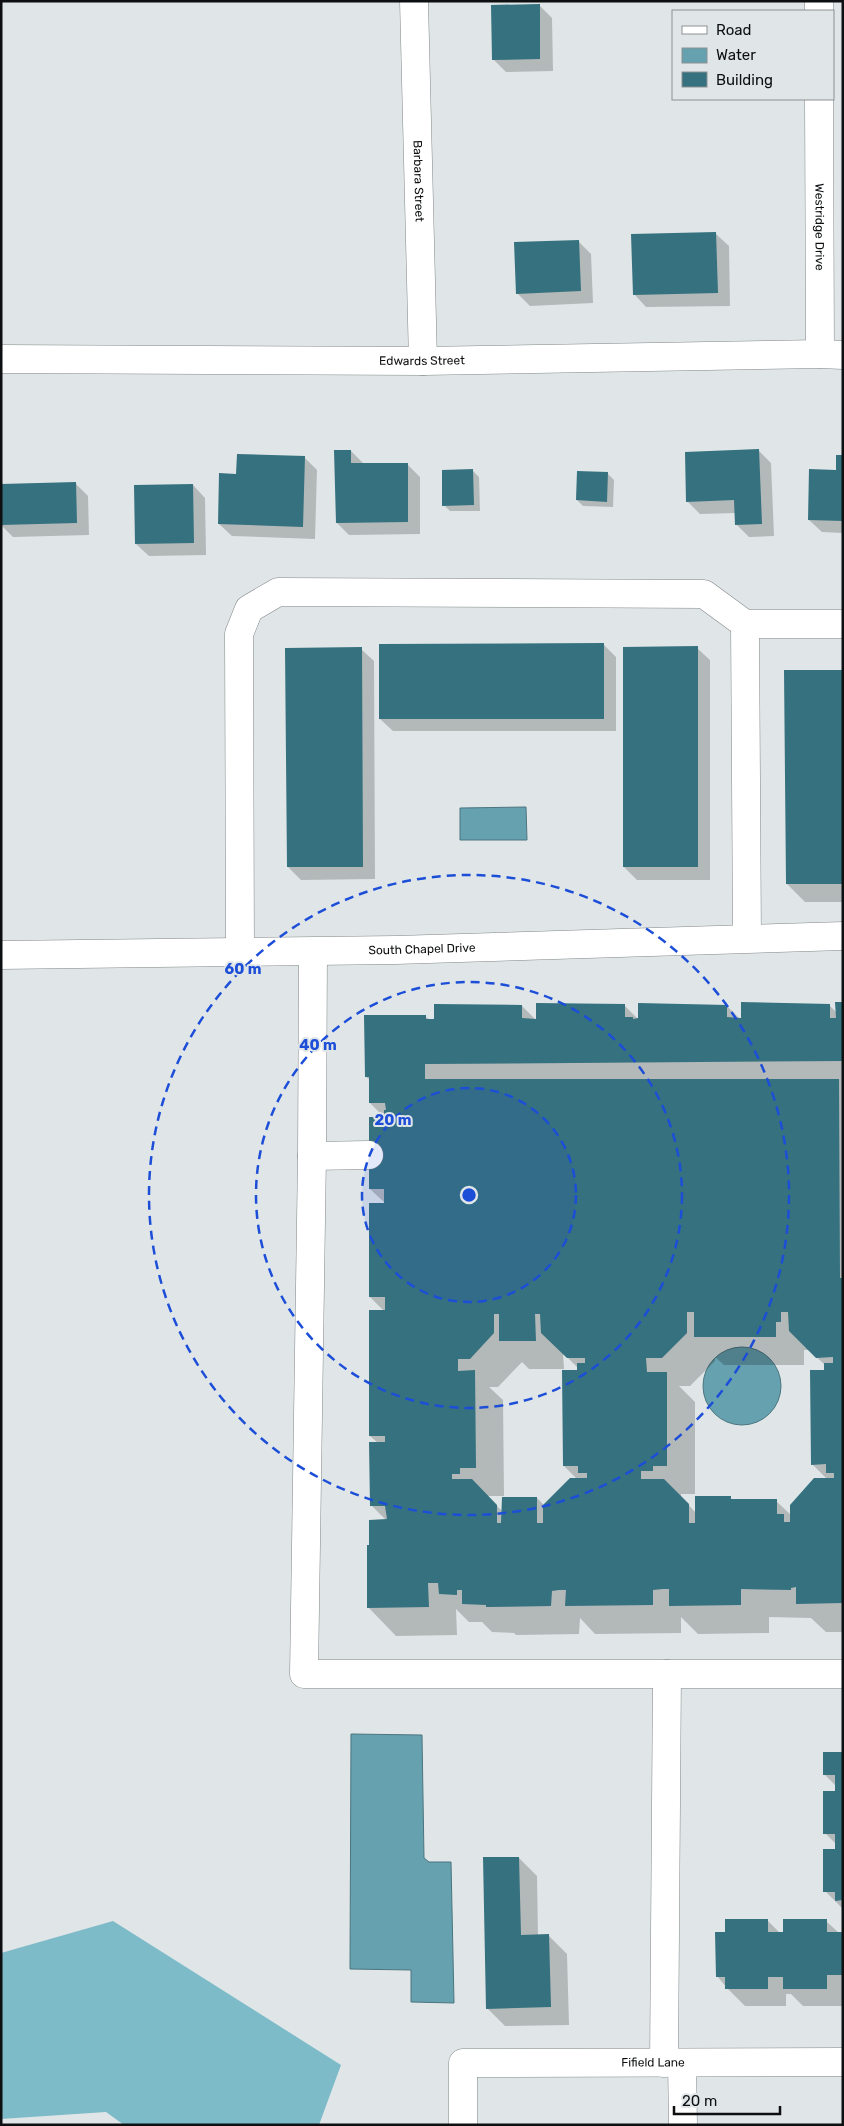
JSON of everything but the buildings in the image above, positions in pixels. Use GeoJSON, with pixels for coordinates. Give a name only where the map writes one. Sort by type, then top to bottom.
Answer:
{"type":"FeatureCollection","features":[{"type":"Feature","properties":{"kind":"street","name":"Barbara Street"},"geometry":{"type":"LineString","coordinates":[[414,1],[423,361]]}},
{"type":"Feature","properties":{"kind":"street","name":"Westridge Drive"},"geometry":{"type":"LineString","coordinates":[[820,100],[831,354]]}},
{"type":"Feature","properties":{"kind":"street","name":"Edwards Street"},"geometry":{"type":"LineString","coordinates":[[1,359],[423,361],[831,354]]}},
{"type":"Feature","properties":{"kind":"street"},"geometry":{"type":"LineString","coordinates":[[240,953],[239,634],[249,609],[278,592],[704,594],[745,624],[843,624]]}},
{"type":"Feature","properties":{"kind":"street"},"geometry":{"type":"LineString","coordinates":[[745,624],[747,938]]}},
{"type":"Feature","properties":{"kind":"street","name":"South Chapel Drive"},"geometry":{"type":"LineString","coordinates":[[1,955],[313,952],[843,936]]}},
{"type":"Feature","properties":{"kind":"street"},"geometry":{"type":"LineString","coordinates":[[313,952],[312,1156],[304,1674],[843,1674]]}},
{"type":"Feature","properties":{"kind":"street"},"geometry":{"type":"LineString","coordinates":[[312,1156],[369,1154]]}},
{"type":"Feature","properties":{"kind":"street"},"geometry":{"type":"LineString","coordinates":[[667,1674],[673,2063],[683,2125]]}},
{"type":"Feature","properties":{"kind":"street","name":"Fifield Lane"},"geometry":{"type":"LineString","coordinates":[[463,2125],[463,2063],[843,2062]]}},
{"type":"Feature","properties":{"kind":"shaded area"},"geometry":{"type":"Polygon","coordinates":[[[113,1921],[341,2065],[319,2125],[124,2125],[106,2112],[1,2119],[1,1953],[113,1921]]]}},
{"type":"Feature","properties":{"kind":"water"},"geometry":{"type":"Polygon","coordinates":[[[526,807],[527,840],[460,840],[460,808],[526,807]]]}},
{"type":"Feature","properties":{"kind":"water"},"geometry":{"type":"Polygon","coordinates":[[[742,1347],[757,1350],[769,1359],[778,1371],[781,1386],[778,1401],[769,1413],[757,1422],[742,1425],[727,1422],[715,1413],[706,1401],[703,1386],[706,1371],[715,1359],[727,1350],[742,1347]]]}},
{"type":"Feature","properties":{"kind":"water"},"geometry":{"type":"Polygon","coordinates":[[[351,1734],[422,1735],[424,1858],[429,1862],[451,1862],[454,2003],[411,2002],[411,1970],[350,1969],[351,1734]]]}}]}
